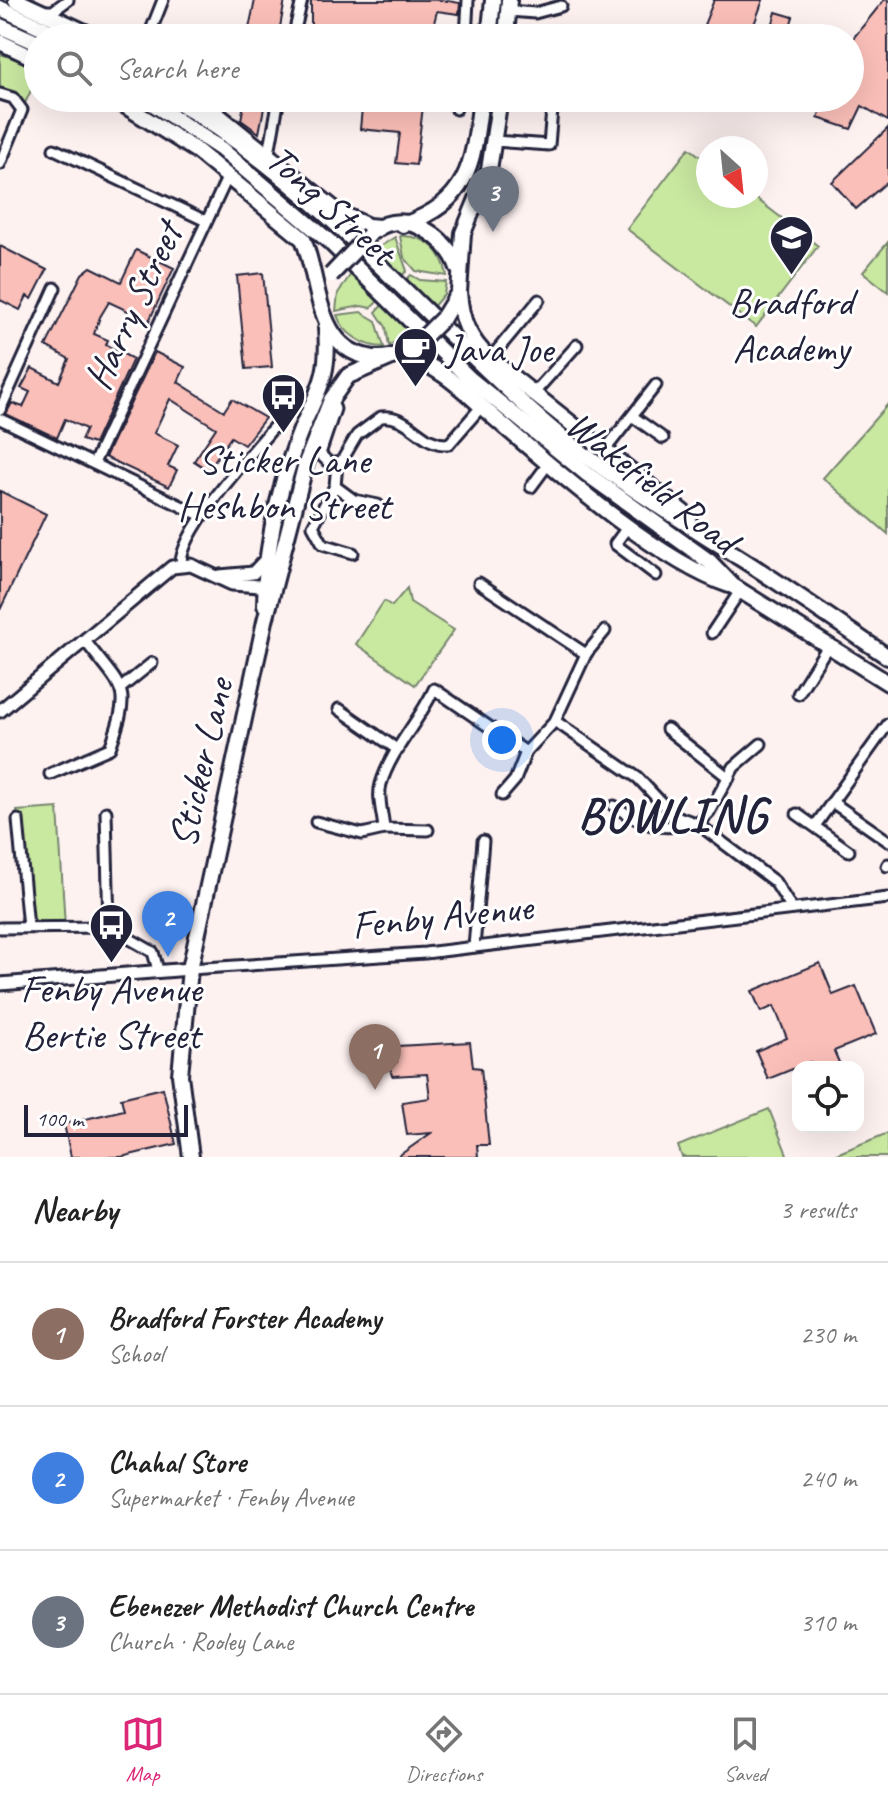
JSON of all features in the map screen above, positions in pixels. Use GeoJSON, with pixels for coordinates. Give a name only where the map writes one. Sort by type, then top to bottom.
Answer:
{"type":"FeatureCollection","features":[{"type":"Feature","properties":{"kind":"main road"},"geometry":{"type":"LineString","coordinates":[[16,0],[68,24]]}},
{"type":"Feature","properties":{"kind":"main road"},"geometry":{"type":"LineString","coordinates":[[490,24],[493,0]]}},
{"type":"Feature","properties":{"kind":"main road"},"geometry":{"type":"LineString","coordinates":[[0,8],[35,24]]}},
{"type":"Feature","properties":{"kind":"main road"},"geometry":{"type":"LineString","coordinates":[[0,26],[24,37]]}},
{"type":"Feature","properties":{"kind":"main road"},"geometry":{"type":"LineString","coordinates":[[0,42],[24,53]]}},
{"type":"Feature","properties":{"kind":"main road"},"geometry":{"type":"LineString","coordinates":[[135,112],[197,151],[303,239],[312,260],[326,324],[338,343],[356,354],[375,358],[397,355],[433,365],[548,464],[629,525],[702,576],[737,589]]}},
{"type":"Feature","properties":{"kind":"main road","name":"Tong Street"},"geometry":{"type":"LineString","coordinates":[[165,112],[221,149],[331,243],[394,307]]}},
{"type":"Feature","properties":{"kind":"main road","name":"Tong Street"},"geometry":{"type":"LineString","coordinates":[[190,112],[277,173],[408,293]]}},
{"type":"Feature","properties":{"kind":"main road"},"geometry":{"type":"LineString","coordinates":[[222,112],[338,212],[374,231]]}},
{"type":"Feature","properties":{"kind":"main road"},"geometry":{"type":"LineString","coordinates":[[320,299],[331,275],[374,231],[403,225],[443,206],[466,181],[478,112]]}},
{"type":"Feature","properties":{"kind":"main road"},"geometry":{"type":"LineString","coordinates":[[498,112],[485,185],[463,233],[459,292],[461,317],[467,332],[490,359],[738,556]]}},
{"type":"Feature","properties":{"kind":"main road"},"geometry":{"type":"LineString","coordinates":[[403,225],[418,226],[439,237],[460,273]]}},
{"type":"Feature","properties":{"kind":"main road"},"geometry":{"type":"LineString","coordinates":[[397,355],[421,340],[443,318],[459,292]]}},
{"type":"Feature","properties":{"kind":"main road","name":"Wakefield Road"},"geometry":{"type":"LineString","coordinates":[[408,293],[482,367],[627,488],[738,556],[888,657]]}},
{"type":"Feature","properties":{"kind":"main road","name":"Wakefield Road"},"geometry":{"type":"LineString","coordinates":[[394,307],[470,379],[587,474],[710,562],[737,589],[888,683]]}},
{"type":"Feature","properties":{"kind":"main road","name":"Sticker Lane"},"geometry":{"type":"LineString","coordinates":[[270,587],[268,556],[294,448],[328,369],[326,324]]}},
{"type":"Feature","properties":{"kind":"main road","name":"Sticker Lane"},"geometry":{"type":"LineString","coordinates":[[186,1156],[180,1075],[190,969],[270,587],[306,463],[331,400],[348,376],[397,355]]}},
{"type":"Feature","properties":{"kind":"street"},"geometry":{"type":"LineString","coordinates":[[41,11],[53,11],[68,0]]}},
{"type":"Feature","properties":{"kind":"street"},"geometry":{"type":"LineString","coordinates":[[154,24],[163,0]]}},
{"type":"Feature","properties":{"kind":"street"},"geometry":{"type":"LineString","coordinates":[[296,24],[302,0]]}},
{"type":"Feature","properties":{"kind":"street"},"geometry":{"type":"LineString","coordinates":[[467,24],[468,0]]}},
{"type":"Feature","properties":{"kind":"street"},"geometry":{"type":"LineString","coordinates":[[509,6],[535,13],[561,6]]}},
{"type":"Feature","properties":{"kind":"street"},"geometry":{"type":"LineString","coordinates":[[0,94],[13,98],[22,110],[0,164]]}},
{"type":"Feature","properties":{"kind":"street"},"geometry":{"type":"LineString","coordinates":[[269,153],[276,112]]}},
{"type":"Feature","properties":{"kind":"street"},"geometry":{"type":"LineString","coordinates":[[494,141],[549,145],[552,112]]}},
{"type":"Feature","properties":{"kind":"street"},"geometry":{"type":"LineString","coordinates":[[54,149],[206,221]]}},
{"type":"Feature","properties":{"kind":"street","name":"Harry Street"},"geometry":{"type":"LineString","coordinates":[[94,463],[228,176]]}},
{"type":"Feature","properties":{"kind":"street"},"geometry":{"type":"LineString","coordinates":[[0,410],[55,288]]}},
{"type":"Feature","properties":{"kind":"street"},"geometry":{"type":"LineString","coordinates":[[490,359],[539,300]]}},
{"type":"Feature","properties":{"kind":"street"},"geometry":{"type":"LineString","coordinates":[[533,394],[577,345]]}},
{"type":"Feature","properties":{"kind":"street"},"geometry":{"type":"LineString","coordinates":[[605,450],[656,385]]}},
{"type":"Feature","properties":{"kind":"street"},"geometry":{"type":"LineString","coordinates":[[331,400],[335,409],[320,454],[324,460],[337,464]]}},
{"type":"Feature","properties":{"kind":"street"},"geometry":{"type":"LineString","coordinates":[[353,553],[323,544],[315,532],[315,521],[335,486],[337,464],[357,435],[381,417],[394,417],[407,421],[434,443],[449,444],[481,407]]}},
{"type":"Feature","properties":{"kind":"street"},"geometry":{"type":"LineString","coordinates":[[181,564],[186,543],[202,516],[284,415]]}},
{"type":"Feature","properties":{"kind":"street"},"geometry":{"type":"LineString","coordinates":[[632,416],[662,439]]}},
{"type":"Feature","properties":{"kind":"street"},"geometry":{"type":"LineString","coordinates":[[0,419],[202,516]]}},
{"type":"Feature","properties":{"kind":"street"},"geometry":{"type":"LineString","coordinates":[[531,487],[548,464]]}},
{"type":"Feature","properties":{"kind":"street"},"geometry":{"type":"LineString","coordinates":[[335,486],[354,500],[378,505]]}},
{"type":"Feature","properties":{"kind":"street"},"geometry":{"type":"LineString","coordinates":[[629,525],[615,544],[656,575]]}},
{"type":"Feature","properties":{"kind":"street"},"geometry":{"type":"LineString","coordinates":[[219,576],[253,573],[268,556]]}},
{"type":"Feature","properties":{"kind":"street"},"geometry":{"type":"LineString","coordinates":[[0,711],[86,642],[167,570],[181,564],[219,576],[232,584],[270,587]]}},
{"type":"Feature","properties":{"kind":"street"},"geometry":{"type":"LineString","coordinates":[[479,583],[586,654]]}},
{"type":"Feature","properties":{"kind":"street"},"geometry":{"type":"LineString","coordinates":[[712,633],[737,589]]}},
{"type":"Feature","properties":{"kind":"street"},"geometry":{"type":"LineString","coordinates":[[502,795],[515,780],[526,752],[555,721],[586,654],[605,631]]}},
{"type":"Feature","properties":{"kind":"street"},"geometry":{"type":"LineString","coordinates":[[50,774],[110,748],[124,698],[121,688],[86,642]]}},
{"type":"Feature","properties":{"kind":"street"},"geometry":{"type":"LineString","coordinates":[[798,694],[828,646]]}},
{"type":"Feature","properties":{"kind":"street"},"geometry":{"type":"LineString","coordinates":[[121,688],[152,663]]}},
{"type":"Feature","properties":{"kind":"street"},"geometry":{"type":"LineString","coordinates":[[384,829],[380,787],[398,750],[421,718],[434,689],[526,752]]}},
{"type":"Feature","properties":{"kind":"street"},"geometry":{"type":"LineString","coordinates":[[339,709],[398,750]]}},
{"type":"Feature","properties":{"kind":"street"},"geometry":{"type":"LineString","coordinates":[[555,721],[638,778],[673,815],[698,824],[775,882],[792,909]]}},
{"type":"Feature","properties":{"kind":"street"},"geometry":{"type":"LineString","coordinates":[[815,826],[888,724]]}},
{"type":"Feature","properties":{"kind":"street"},"geometry":{"type":"LineString","coordinates":[[667,729],[729,778]]}},
{"type":"Feature","properties":{"kind":"street"},"geometry":{"type":"LineString","coordinates":[[614,806],[641,823],[662,829],[698,824],[734,767],[761,744]]}},
{"type":"Feature","properties":{"kind":"street"},"geometry":{"type":"LineString","coordinates":[[832,802],[888,841]]}},
{"type":"Feature","properties":{"kind":"street"},"geometry":{"type":"LineString","coordinates":[[106,812],[109,927]]}},
{"type":"Feature","properties":{"kind":"street"},"geometry":{"type":"LineString","coordinates":[[797,814],[849,851]]}},
{"type":"Feature","properties":{"kind":"street"},"geometry":{"type":"LineString","coordinates":[[18,820],[28,927]]}},
{"type":"Feature","properties":{"kind":"street"},"geometry":{"type":"LineString","coordinates":[[316,822],[362,834],[384,829],[428,830]]}},
{"type":"Feature","properties":{"kind":"street"},"geometry":{"type":"LineString","coordinates":[[474,947],[483,841]]}},
{"type":"Feature","properties":{"kind":"street","name":"Fenby Avenue"},"geometry":{"type":"LineString","coordinates":[[0,984],[474,947],[888,898]]}},
{"type":"Feature","properties":{"kind":"street"},"geometry":{"type":"LineString","coordinates":[[0,928],[109,927],[153,952],[158,970]]}},
{"type":"Feature","properties":{"kind":"green space"},"geometry":{"type":"Polygon","coordinates":[[[0,54],[24,62],[22,110],[0,94],[0,54]]]}},
{"type":"Feature","properties":{"kind":"green space"},"geometry":{"type":"Polygon","coordinates":[[[689,148],[696,153],[696,208],[768,208],[818,246],[756,327],[627,229],[689,148]]]}},
{"type":"Feature","properties":{"kind":"green space"},"geometry":{"type":"Polygon","coordinates":[[[400,236],[418,238],[432,246],[442,259],[447,276],[416,271],[404,257],[400,236]]]}},
{"type":"Feature","properties":{"kind":"green space"},"geometry":{"type":"Polygon","coordinates":[[[395,237],[407,271],[399,278],[373,251],[395,237]]]}},
{"type":"Feature","properties":{"kind":"green space"},"geometry":{"type":"Polygon","coordinates":[[[888,242],[888,292],[863,272],[888,242]]]}},
{"type":"Feature","properties":{"kind":"green space"},"geometry":{"type":"Polygon","coordinates":[[[351,274],[379,300],[371,308],[361,306],[336,311],[338,293],[351,274]]]}},
{"type":"Feature","properties":{"kind":"green space"},"geometry":{"type":"Polygon","coordinates":[[[411,275],[420,280],[446,282],[444,294],[432,308],[404,282],[411,275]]]}},
{"type":"Feature","properties":{"kind":"green space"},"geometry":{"type":"Polygon","coordinates":[[[383,304],[411,330],[389,346],[386,327],[376,312],[383,304]]]}},
{"type":"Feature","properties":{"kind":"green space"},"geometry":{"type":"Polygon","coordinates":[[[361,312],[376,321],[384,347],[369,345],[356,338],[344,328],[337,315],[361,312]]]}},
{"type":"Feature","properties":{"kind":"green space"},"geometry":{"type":"Polygon","coordinates":[[[888,404],[888,534],[823,478],[888,404]]]}},
{"type":"Feature","properties":{"kind":"green space"},"geometry":{"type":"Polygon","coordinates":[[[407,588],[410,602],[454,630],[415,685],[356,644],[384,601],[392,606],[407,588]]]}},
{"type":"Feature","properties":{"kind":"green space"},"geometry":{"type":"Polygon","coordinates":[[[58,808],[65,927],[28,927],[17,811],[58,808]]]}},
{"type":"Feature","properties":{"kind":"green space"},"geometry":{"type":"Polygon","coordinates":[[[769,1109],[788,1157],[682,1157],[678,1146],[769,1109]]]}},
{"type":"Feature","properties":{"kind":"green space"},"geometry":{"type":"Polygon","coordinates":[[[888,1133],[888,1157],[829,1157],[888,1133]]]}},
{"type":"Feature","properties":{"kind":"building"},"geometry":{"type":"Polygon","coordinates":[[[255,0],[285,0],[281,24],[250,24],[255,0]]]}},
{"type":"Feature","properties":{"kind":"building"},"geometry":{"type":"Polygon","coordinates":[[[311,0],[442,0],[460,3],[459,14],[437,11],[434,24],[311,24],[311,0]]]}},
{"type":"Feature","properties":{"kind":"building"},"geometry":{"type":"Polygon","coordinates":[[[714,0],[763,0],[754,24],[704,24],[714,0]]]}},
{"type":"Feature","properties":{"kind":"building"},"geometry":{"type":"Polygon","coordinates":[[[884,0],[888,0],[888,121],[864,107],[864,25],[884,0]]]}},
{"type":"Feature","properties":{"kind":"building"},"geometry":{"type":"Polygon","coordinates":[[[776,12],[793,17],[791,24],[773,23],[776,12]]]}},
{"type":"Feature","properties":{"kind":"building"},"geometry":{"type":"Polygon","coordinates":[[[242,112],[263,112],[259,133],[241,120],[242,112]]]}},
{"type":"Feature","properties":{"kind":"building"},"geometry":{"type":"Polygon","coordinates":[[[362,112],[422,112],[416,165],[396,163],[400,133],[360,129],[362,112]]]}},
{"type":"Feature","properties":{"kind":"building"},"geometry":{"type":"Polygon","coordinates":[[[820,112],[859,112],[851,129],[818,118],[820,112]]]}},
{"type":"Feature","properties":{"kind":"building"},"geometry":{"type":"Polygon","coordinates":[[[888,128],[888,181],[856,209],[832,182],[888,128]]]}},
{"type":"Feature","properties":{"kind":"building"},"geometry":{"type":"Polygon","coordinates":[[[0,246],[47,270],[32,299],[27,296],[20,310],[0,300],[0,246]]]}},
{"type":"Feature","properties":{"kind":"building"},"geometry":{"type":"Polygon","coordinates":[[[136,250],[174,268],[149,321],[109,302],[100,317],[94,334],[108,340],[106,345],[133,359],[94,444],[81,440],[86,429],[65,419],[57,438],[6,414],[12,403],[23,407],[30,392],[21,388],[32,368],[59,382],[69,359],[46,346],[82,274],[91,267],[121,282],[136,250]]]}},
{"type":"Feature","properties":{"kind":"building"},"geometry":{"type":"Polygon","coordinates":[[[263,273],[272,367],[246,369],[237,276],[263,273]]]}},
{"type":"Feature","properties":{"kind":"building"},"geometry":{"type":"Polygon","coordinates":[[[155,352],[185,367],[178,382],[224,411],[232,399],[265,418],[244,445],[231,437],[208,470],[194,461],[216,428],[170,399],[154,433],[178,445],[168,466],[177,470],[169,487],[105,457],[155,352]]]}},
{"type":"Feature","properties":{"kind":"building"},"geometry":{"type":"Polygon","coordinates":[[[0,491],[46,514],[0,610],[0,491]]]}},
{"type":"Feature","properties":{"kind":"building"},"geometry":{"type":"Polygon","coordinates":[[[820,963],[833,995],[856,986],[876,1034],[834,1051],[838,1061],[792,1061],[792,1069],[768,1079],[756,1051],[787,1038],[774,1006],[761,1012],[752,991],[820,963]]]}},
{"type":"Feature","properties":{"kind":"building"},"geometry":{"type":"Polygon","coordinates":[[[470,1042],[473,1067],[481,1068],[489,1145],[477,1145],[478,1157],[397,1157],[431,1133],[407,1135],[402,1102],[430,1098],[427,1074],[392,1076],[389,1064],[397,1062],[397,1046],[470,1042]]]}},
{"type":"Feature","properties":{"kind":"building"},"geometry":{"type":"Polygon","coordinates":[[[163,1088],[176,1144],[121,1157],[71,1157],[64,1124],[124,1110],[121,1098],[163,1088]]]}},
{"type":"Feature","properties":{"kind":"place","name":"Ebenezer Methodist Church Centre"},"geometry":{"type":"Point","coordinates":[493,232]}},
{"type":"Feature","properties":{"kind":"place","name":"Bradford Academy"},"geometry":{"type":"Point","coordinates":[791,277]}},
{"type":"Feature","properties":{"kind":"place","name":"Java Joe"},"geometry":{"type":"Point","coordinates":[415,388]}},
{"type":"Feature","properties":{"kind":"place","name":"Sticker Lane Heshbon Street"},"geometry":{"type":"Point","coordinates":[284,435]}},
{"type":"Feature","properties":{"kind":"place","name":"Chahal Store"},"geometry":{"type":"Point","coordinates":[168,957]}},
{"type":"Feature","properties":{"kind":"place","name":"Fenby Avenue Bertie Street"},"geometry":{"type":"Point","coordinates":[111,964]}},
{"type":"Feature","properties":{"kind":"place","name":"Bradford Forster Academy"},"geometry":{"type":"Point","coordinates":[375,1090]}},
{"type":"Feature","properties":{"kind":"district","name":"BOWLING"},"geometry":{"type":"Point","coordinates":[673,815]}}]}
